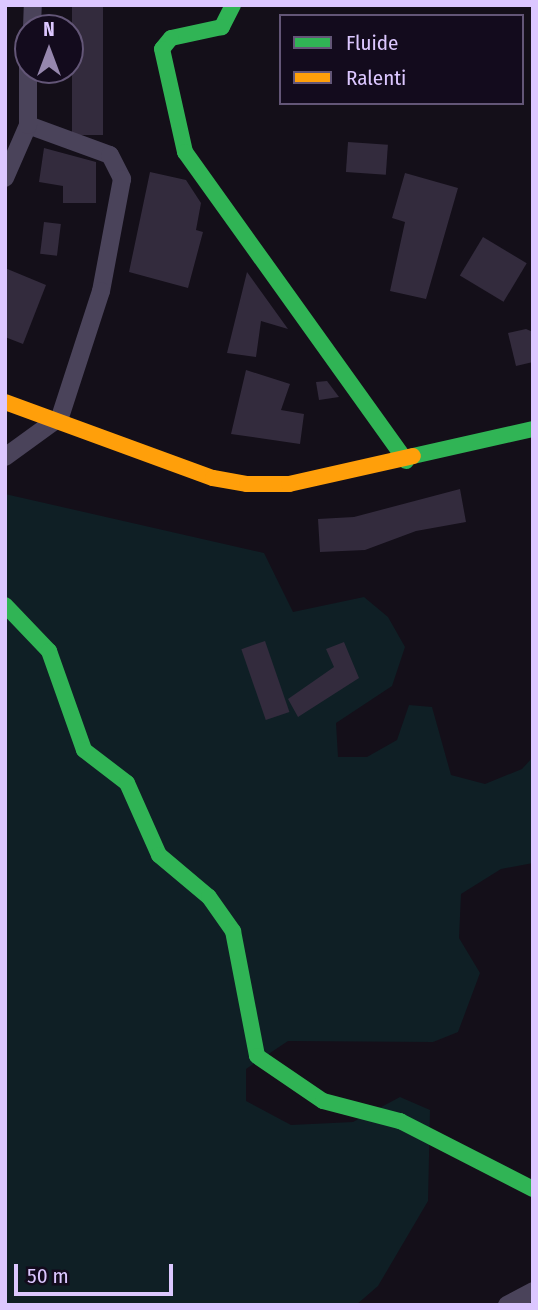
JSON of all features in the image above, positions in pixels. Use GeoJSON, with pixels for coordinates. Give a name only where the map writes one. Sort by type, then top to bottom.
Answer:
{"type":"FeatureCollection","features":[{"type":"Feature","properties":{"kind":"street"},"geometry":{"type":"LineString","coordinates":[[233,5],[222,27],[171,38],[162,49],[185,152],[296,315],[406,461]]}},
{"type":"Feature","properties":{"kind":"street"},"geometry":{"type":"LineString","coordinates":[[5,178],[28,125],[28,84]]}},
{"type":"Feature","properties":{"kind":"street"},"geometry":{"type":"LineString","coordinates":[[5,457],[58,418],[101,291],[122,180],[110,155],[28,125]]}},
{"type":"Feature","properties":{"kind":"street"},"geometry":{"type":"LineString","coordinates":[[5,402],[58,418],[213,478],[247,484],[289,484],[406,461],[533,429]]}},
{"type":"Feature","properties":{"kind":"street"},"geometry":{"type":"LineString","coordinates":[[5,605],[49,650],[84,750],[127,783],[159,855],[209,897],[233,931],[257,1056],[323,1101],[400,1121],[533,1189]]}},
{"type":"Feature","properties":{"kind":"street"},"geometry":{"type":"LineString","coordinates":[[507,1305],[533,1292]]}},
{"type":"Feature","properties":{"kind":"shaded area"},"geometry":{"type":"Polygon","coordinates":[[[5,494],[264,553],[293,612],[364,597],[388,617],[405,647],[392,686],[336,723],[338,757],[367,757],[397,740],[409,705],[432,707],[451,775],[485,784],[522,769],[533,757],[533,863],[501,869],[461,894],[459,938],[480,973],[458,1032],[433,1042],[288,1041],[246,1069],[246,1101],[291,1125],[353,1122],[400,1097],[430,1110],[428,1201],[378,1286],[356,1305],[5,1305],[5,494]]]}},
{"type":"Feature","properties":{"kind":"building"},"geometry":{"type":"Polygon","coordinates":[[[72,5],[103,5],[103,135],[72,135],[72,84],[84,84],[84,14],[72,14],[72,5]]]}},
{"type":"Feature","properties":{"kind":"building"},"geometry":{"type":"Polygon","coordinates":[[[348,142],[388,145],[386,175],[346,172],[348,142]]]}},
{"type":"Feature","properties":{"kind":"building"},"geometry":{"type":"Polygon","coordinates":[[[44,148],[96,162],[96,203],[63,203],[63,186],[39,182],[44,148]]]}},
{"type":"Feature","properties":{"kind":"building"},"geometry":{"type":"Polygon","coordinates":[[[150,172],[186,180],[201,203],[196,230],[203,232],[188,288],[129,272],[150,172]]]}},
{"type":"Feature","properties":{"kind":"building"},"geometry":{"type":"Polygon","coordinates":[[[405,173],[458,188],[426,299],[390,291],[405,222],[392,218],[405,173]]]}},
{"type":"Feature","properties":{"kind":"building"},"geometry":{"type":"Polygon","coordinates":[[[44,222],[61,224],[57,256],[40,254],[44,222]]]}},
{"type":"Feature","properties":{"kind":"building"},"geometry":{"type":"Polygon","coordinates":[[[483,237],[527,263],[504,302],[460,276],[483,237]]]}},
{"type":"Feature","properties":{"kind":"building"},"geometry":{"type":"Polygon","coordinates":[[[5,268],[46,285],[23,344],[5,337],[5,268]]]}},
{"type":"Feature","properties":{"kind":"building"},"geometry":{"type":"Polygon","coordinates":[[[247,272],[288,329],[261,321],[256,357],[227,353],[247,272]]]}},
{"type":"Feature","properties":{"kind":"building"},"geometry":{"type":"Polygon","coordinates":[[[526,329],[533,332],[533,362],[516,366],[508,333],[526,329]]]}},
{"type":"Feature","properties":{"kind":"building"},"geometry":{"type":"Polygon","coordinates":[[[246,370],[290,384],[281,410],[304,414],[300,444],[231,434],[246,370]]]}},
{"type":"Feature","properties":{"kind":"building"},"geometry":{"type":"Polygon","coordinates":[[[327,381],[339,397],[319,400],[316,382],[327,381]]]}},
{"type":"Feature","properties":{"kind":"building"},"geometry":{"type":"Polygon","coordinates":[[[460,489],[466,522],[416,531],[365,550],[320,552],[318,519],[354,517],[460,489]]]}},
{"type":"Feature","properties":{"kind":"building"},"geometry":{"type":"Polygon","coordinates":[[[265,641],[289,712],[266,720],[241,649],[265,641]]]}},
{"type":"Feature","properties":{"kind":"building"},"geometry":{"type":"Polygon","coordinates":[[[344,642],[359,678],[298,717],[288,699],[334,667],[326,649],[344,642]]]}},
{"type":"Feature","properties":{"kind":"traffic: fast"},"geometry":{"type":"LineString","coordinates":[[233,5],[222,27],[171,38],[162,49],[185,152],[406,461]]}},
{"type":"Feature","properties":{"kind":"traffic: fast"},"geometry":{"type":"LineString","coordinates":[[413,456],[533,429]]}},
{"type":"Feature","properties":{"kind":"traffic: fast"},"geometry":{"type":"LineString","coordinates":[[5,605],[49,651],[84,750],[127,783],[159,855],[209,897],[233,931],[257,1056],[323,1101],[400,1121],[533,1189]]}},
{"type":"Feature","properties":{"kind":"traffic: slow"},"geometry":{"type":"LineString","coordinates":[[5,402],[213,478],[247,484],[289,484],[413,456]]}}]}
